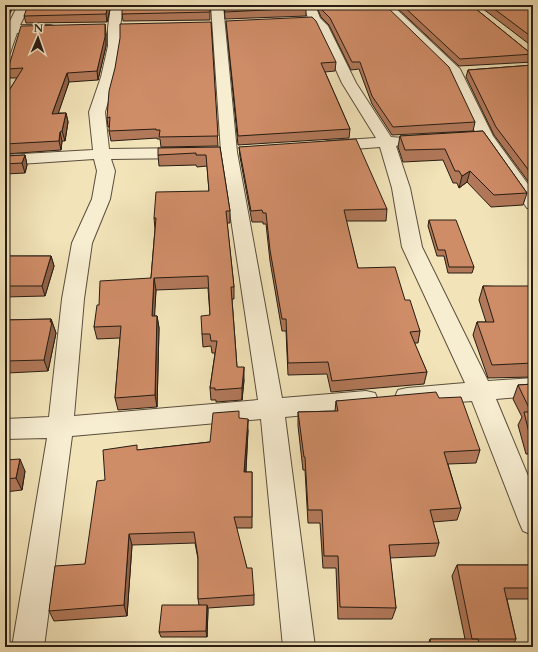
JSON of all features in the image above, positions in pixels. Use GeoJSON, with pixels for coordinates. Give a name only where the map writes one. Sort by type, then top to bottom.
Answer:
{"type":"FeatureCollection","features":[{"type":"Feature","properties":{"kind":"street"},"geometry":{"type":"LineString","coordinates":[[5,50],[8,29],[24,5]]}},
{"type":"Feature","properties":{"kind":"street"},"geometry":{"type":"LineString","coordinates":[[28,647],[61,427],[73,299],[82,243],[101,199],[106,171],[101,154],[98,112],[108,77],[114,46],[114,28],[117,5]]}},
{"type":"Feature","properties":{"kind":"street"},"geometry":{"type":"LineString","coordinates":[[385,5],[463,71],[478,136],[533,204]]}},
{"type":"Feature","properties":{"kind":"street"},"geometry":{"type":"LineString","coordinates":[[307,15],[322,26],[349,83],[386,141],[401,188],[412,247],[480,390],[533,522]]}},
{"type":"Feature","properties":{"kind":"street"},"geometry":{"type":"LineString","coordinates":[[217,20],[224,152],[272,408],[299,647]]}},
{"type":"Feature","properties":{"kind":"street"},"geometry":{"type":"LineString","coordinates":[[8,29],[59,28]]}},
{"type":"Feature","properties":{"kind":"street"},"geometry":{"type":"LineString","coordinates":[[311,148],[409,140]]}},
{"type":"Feature","properties":{"kind":"street"},"geometry":{"type":"LineString","coordinates":[[5,160],[101,154],[224,152]]}},
{"type":"Feature","properties":{"kind":"street"},"geometry":{"type":"LineString","coordinates":[[5,429],[61,427],[480,390],[533,387]]}},
{"type":"Feature","properties":{"kind":"building"},"geometry":{"type":"Polygon","coordinates":[[[28,5],[108,5],[106,14],[24,16],[28,5]]]}},
{"type":"Feature","properties":{"kind":"building"},"geometry":{"type":"Polygon","coordinates":[[[122,5],[210,5],[210,12],[122,14],[122,5]]]}},
{"type":"Feature","properties":{"kind":"building"},"geometry":{"type":"Polygon","coordinates":[[[224,5],[305,5],[306,8],[225,12],[224,5]]]}},
{"type":"Feature","properties":{"kind":"building"},"geometry":{"type":"Polygon","coordinates":[[[319,5],[385,5],[449,67],[475,122],[393,127],[372,96],[360,62],[352,62],[330,18],[319,5]]]}},
{"type":"Feature","properties":{"kind":"building"},"geometry":{"type":"Polygon","coordinates":[[[402,5],[471,5],[529,52],[533,52],[533,54],[460,59],[402,5]]]}},
{"type":"Feature","properties":{"kind":"building"},"geometry":{"type":"Polygon","coordinates":[[[489,5],[533,5],[533,38],[489,5]]]}},
{"type":"Feature","properties":{"kind":"building"},"geometry":{"type":"Polygon","coordinates":[[[312,17],[316,21],[336,62],[321,63],[350,129],[238,136],[226,21],[312,17]]]}},
{"type":"Feature","properties":{"kind":"building"},"geometry":{"type":"Polygon","coordinates":[[[211,22],[218,136],[159,137],[160,130],[156,129],[109,131],[110,117],[107,118],[109,91],[115,68],[120,38],[120,24],[211,22]]]}},
{"type":"Feature","properties":{"kind":"building"},"geometry":{"type":"Polygon","coordinates":[[[105,24],[105,37],[97,71],[67,73],[52,114],[66,113],[62,131],[60,132],[59,141],[5,144],[5,97],[23,68],[8,69],[21,26],[105,24]]]}},
{"type":"Feature","properties":{"kind":"building"},"geometry":{"type":"Polygon","coordinates":[[[533,65],[533,176],[496,127],[468,70],[533,65]]]}},
{"type":"Feature","properties":{"kind":"building"},"geometry":{"type":"Polygon","coordinates":[[[483,131],[527,193],[494,195],[470,171],[462,176],[459,171],[455,171],[445,149],[405,150],[400,136],[483,131]]]}},
{"type":"Feature","properties":{"kind":"building"},"geometry":{"type":"Polygon","coordinates":[[[356,139],[387,209],[344,210],[358,268],[395,267],[405,300],[410,300],[420,331],[410,332],[427,372],[332,381],[328,362],[288,363],[286,319],[282,319],[270,250],[266,213],[263,213],[262,210],[251,211],[239,147],[356,139]]]}},
{"type":"Feature","properties":{"kind":"building"},"geometry":{"type":"Polygon","coordinates":[[[220,147],[230,211],[226,211],[234,287],[231,287],[237,367],[244,367],[242,388],[215,390],[215,388],[210,388],[217,341],[211,341],[210,334],[202,334],[201,316],[210,315],[208,276],[154,278],[152,316],[157,316],[155,395],[115,398],[121,326],[94,327],[97,305],[99,305],[100,281],[151,278],[156,218],[154,218],[156,192],[209,191],[206,155],[196,155],[196,153],[158,155],[158,148],[220,147]]]}},
{"type":"Feature","properties":{"kind":"building"},"geometry":{"type":"Polygon","coordinates":[[[25,155],[22,163],[5,164],[5,156],[25,155]]]}},
{"type":"Feature","properties":{"kind":"building"},"geometry":{"type":"Polygon","coordinates":[[[429,220],[456,220],[474,267],[449,267],[445,250],[438,250],[429,220]]]}},
{"type":"Feature","properties":{"kind":"building"},"geometry":{"type":"Polygon","coordinates":[[[5,256],[51,256],[42,286],[5,286],[5,256]]]}},
{"type":"Feature","properties":{"kind":"building"},"geometry":{"type":"Polygon","coordinates":[[[483,286],[532,286],[533,363],[492,365],[477,322],[494,322],[483,286]]]}},
{"type":"Feature","properties":{"kind":"building"},"geometry":{"type":"Polygon","coordinates":[[[51,319],[50,322],[52,322],[44,360],[5,361],[5,320],[51,319]]]}},
{"type":"Feature","properties":{"kind":"building"},"geometry":{"type":"Polygon","coordinates":[[[533,384],[533,441],[531,441],[524,412],[531,412],[518,385],[533,384]]]}},
{"type":"Feature","properties":{"kind":"building"},"geometry":{"type":"Polygon","coordinates":[[[436,392],[439,398],[461,397],[480,450],[444,452],[461,508],[430,510],[439,543],[389,545],[396,608],[340,607],[338,556],[324,556],[322,510],[308,510],[305,457],[298,412],[338,411],[336,401],[436,392]]]}},
{"type":"Feature","properties":{"kind":"building"},"geometry":{"type":"Polygon","coordinates":[[[239,411],[239,418],[248,419],[244,472],[252,472],[252,517],[234,517],[247,568],[252,568],[254,595],[198,599],[198,557],[194,532],[129,534],[124,605],[49,611],[55,566],[85,564],[97,481],[105,480],[103,450],[137,445],[137,450],[210,442],[213,413],[239,411]]]}},
{"type":"Feature","properties":{"kind":"building"},"geometry":{"type":"Polygon","coordinates":[[[20,459],[16,478],[5,479],[5,460],[20,459]]]}},
{"type":"Feature","properties":{"kind":"building"},"geometry":{"type":"Polygon","coordinates":[[[457,565],[533,565],[533,588],[504,588],[516,639],[472,639],[457,565]]]}},
{"type":"Feature","properties":{"kind":"building"},"geometry":{"type":"Polygon","coordinates":[[[162,605],[207,605],[206,631],[159,632],[162,605]]]}},
{"type":"Feature","properties":{"kind":"building"},"geometry":{"type":"Polygon","coordinates":[[[430,639],[478,639],[480,647],[431,647],[430,639]]]}}]}
